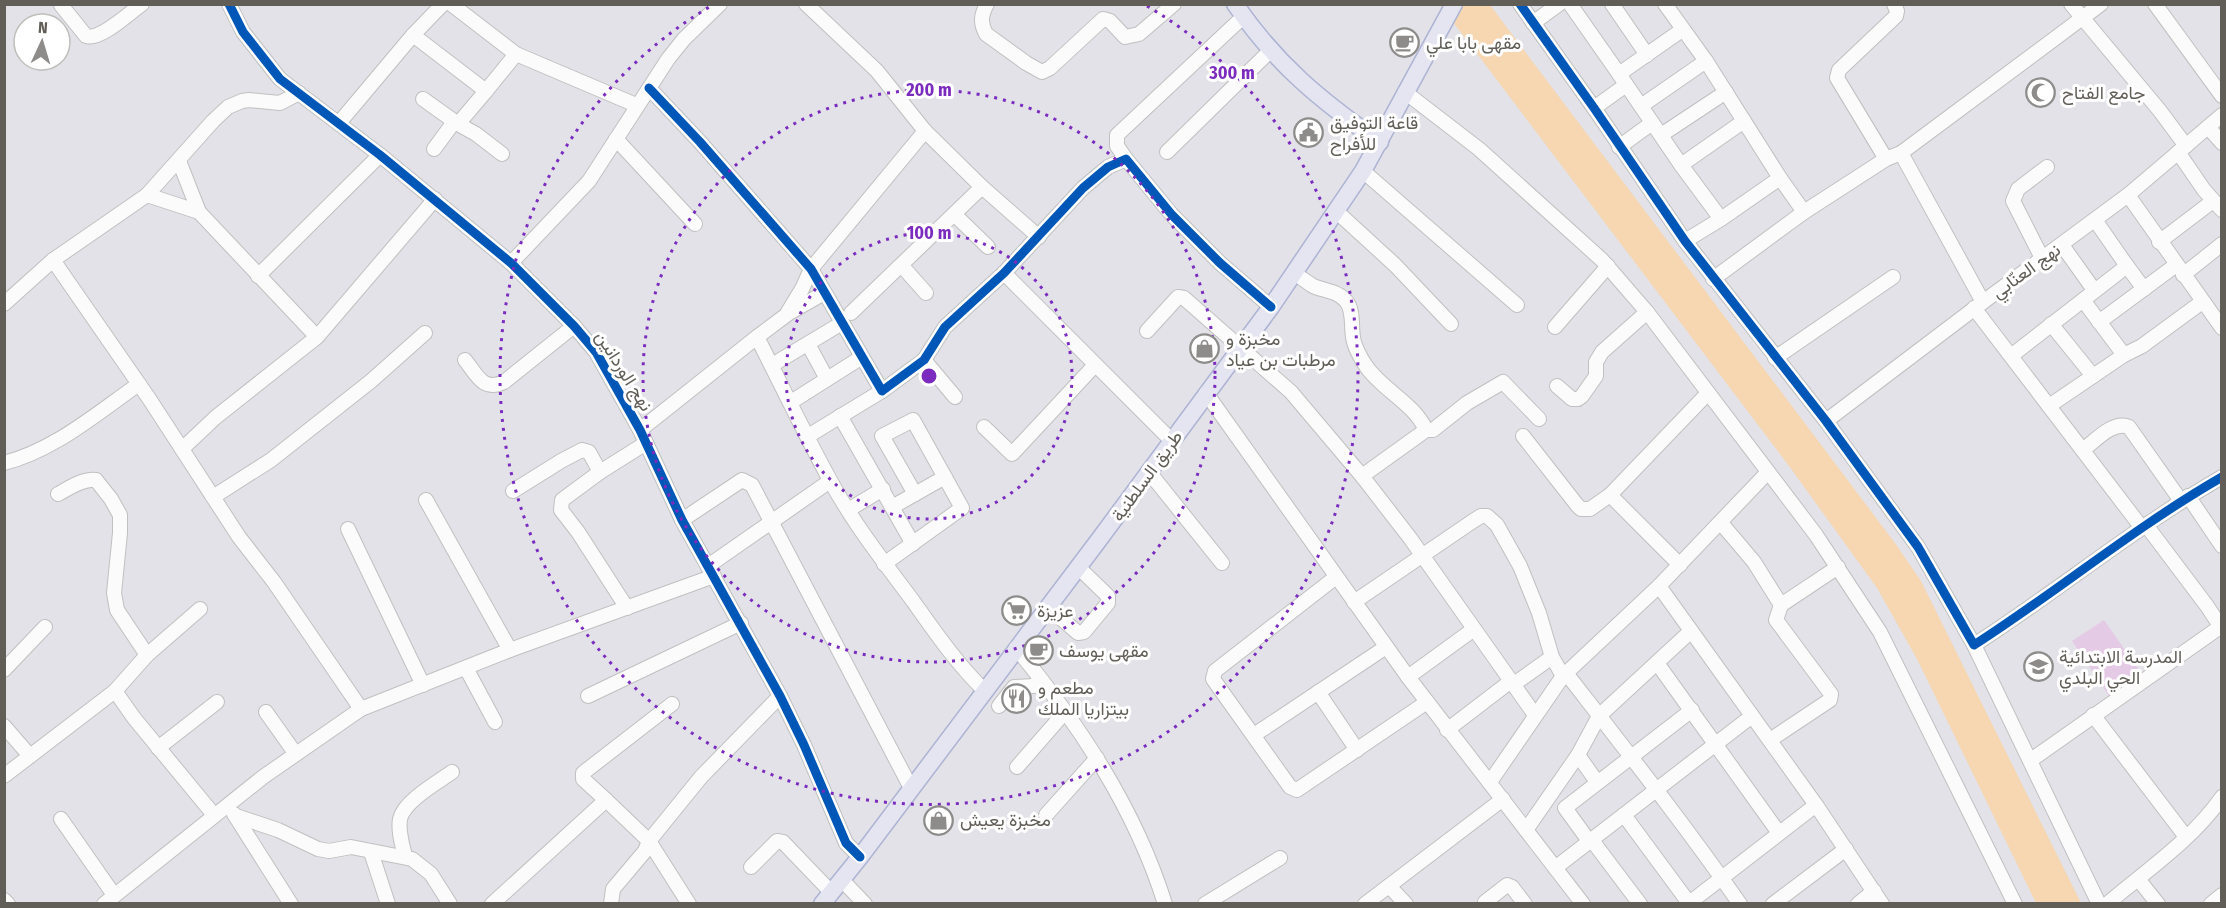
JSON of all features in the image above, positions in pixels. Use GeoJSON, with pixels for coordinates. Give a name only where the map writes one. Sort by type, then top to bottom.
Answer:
{"type":"FeatureCollection","features":[{"type":"Feature","properties":{"kind":"main road","name":"طريق السلطنية"},"geometry":{"type":"LineString","coordinates":[[832,892],[1271,307],[1363,171],[1454,4]]}},
{"type":"Feature","properties":{"kind":"main road"},"geometry":{"type":"LineString","coordinates":[[1239,11],[1294,77],[1334,110],[1380,142]]}},
{"type":"Feature","properties":{"kind":"street"},"geometry":{"type":"LineString","coordinates":[[61,5],[86,36],[92,38],[100,35],[142,4]]}},
{"type":"Feature","properties":{"kind":"street","name":"نهج الوردانين"},"geometry":{"type":"LineString","coordinates":[[229,4],[243,32],[279,79],[381,155],[511,263],[574,326],[596,352],[640,430],[682,520],[780,696],[804,745],[846,843],[860,857]]}},
{"type":"Feature","properties":{"kind":"street"},"geometry":{"type":"LineString","coordinates":[[511,263],[578,194],[668,59],[684,39],[720,4]]}},
{"type":"Feature","properties":{"kind":"street"},"geometry":{"type":"LineString","coordinates":[[806,4],[877,71],[925,130],[982,187],[1039,237]]}},
{"type":"Feature","properties":{"kind":"street"},"geometry":{"type":"LineString","coordinates":[[987,4],[981,18],[982,28],[986,34],[1042,72],[1050,69],[1103,19],[1110,21],[1125,36],[1135,36],[1174,4]]}},
{"type":"Feature","properties":{"kind":"street"},"geometry":{"type":"LineString","coordinates":[[1520,4],[1685,241],[1826,421],[1918,548],[1974,645],[2099,903]]}},
{"type":"Feature","properties":{"kind":"street"},"geometry":{"type":"LineString","coordinates":[[1533,23],[1558,4]]}},
{"type":"Feature","properties":{"kind":"street"},"geometry":{"type":"LineString","coordinates":[[1570,4],[1721,219]]}},
{"type":"Feature","properties":{"kind":"street"},"geometry":{"type":"LineString","coordinates":[[1612,4],[1647,55]]}},
{"type":"Feature","properties":{"kind":"street"},"geometry":{"type":"LineString","coordinates":[[1665,4],[1706,61],[1804,212]]}},
{"type":"Feature","properties":{"kind":"street"},"geometry":{"type":"LineString","coordinates":[[1886,159],[1837,78],[1839,70],[1896,16],[1897,11],[1894,4]]}},
{"type":"Feature","properties":{"kind":"street"},"geometry":{"type":"LineString","coordinates":[[2071,4],[2160,111],[2217,206],[2159,242]]}},
{"type":"Feature","properties":{"kind":"street"},"geometry":{"type":"LineString","coordinates":[[1713,279],[1804,212],[1886,159],[1901,153],[2101,4]]}},
{"type":"Feature","properties":{"kind":"street"},"geometry":{"type":"LineString","coordinates":[[2155,4],[2222,96]]}},
{"type":"Feature","properties":{"kind":"street"},"geometry":{"type":"LineString","coordinates":[[339,123],[413,35],[452,6],[516,54],[636,105]]}},
{"type":"Feature","properties":{"kind":"street"},"geometry":{"type":"LineString","coordinates":[[1239,11],[1117,135],[1117,146],[1172,215],[1220,263],[1271,307]]}},
{"type":"Feature","properties":{"kind":"street"},"geometry":{"type":"LineString","coordinates":[[1594,108],[1647,55],[1682,30]]}},
{"type":"Feature","properties":{"kind":"street"},"geometry":{"type":"LineString","coordinates":[[413,35],[486,91]]}},
{"type":"Feature","properties":{"kind":"street"},"geometry":{"type":"LineString","coordinates":[[1167,152],[1270,51]]}},
{"type":"Feature","properties":{"kind":"street"},"geometry":{"type":"LineString","coordinates":[[434,149],[516,54]]}},
{"type":"Feature","properties":{"kind":"street"},"geometry":{"type":"LineString","coordinates":[[1641,106],[1706,61]]}},
{"type":"Feature","properties":{"kind":"street"},"geometry":{"type":"LineString","coordinates":[[649,88],[811,268],[824,293],[846,318],[862,357],[882,391]]}},
{"type":"Feature","properties":{"kind":"street"},"geometry":{"type":"LineString","coordinates":[[1405,92],[1479,148],[1608,266],[1647,312],[1768,472],[1838,567],[1880,632],[2015,903]]}},
{"type":"Feature","properties":{"kind":"street"},"geometry":{"type":"LineString","coordinates":[[1661,135],[1726,92]]}},
{"type":"Feature","properties":{"kind":"street"},"geometry":{"type":"LineString","coordinates":[[7,297],[53,260],[147,195],[228,107],[249,100],[280,103],[299,93]]}},
{"type":"Feature","properties":{"kind":"street"},"geometry":{"type":"LineString","coordinates":[[423,99],[502,154]]}},
{"type":"Feature","properties":{"kind":"street","name":"نهج العنّابي"},"geometry":{"type":"LineString","coordinates":[[1826,421],[2128,195],[2222,115]]}},
{"type":"Feature","properties":{"kind":"street"},"geometry":{"type":"LineString","coordinates":[[1681,165],[1744,122]]}},
{"type":"Feature","properties":{"kind":"street"},"geometry":{"type":"LineString","coordinates":[[1619,147],[1652,123]]}},
{"type":"Feature","properties":{"kind":"street"},"geometry":{"type":"LineString","coordinates":[[2208,128],[2222,143]]}},
{"type":"Feature","properties":{"kind":"street"},"geometry":{"type":"LineString","coordinates":[[785,316],[802,289],[811,268],[925,130]]}},
{"type":"Feature","properties":{"kind":"street"},"geometry":{"type":"LineString","coordinates":[[616,139],[695,224]]}},
{"type":"Feature","properties":{"kind":"street"},"geometry":{"type":"LineString","coordinates":[[1901,153],[1979,305],[2011,356],[2207,606],[2221,628],[2031,760]]}},
{"type":"Feature","properties":{"kind":"street"},"geometry":{"type":"LineString","coordinates":[[258,276],[381,155]]}},
{"type":"Feature","properties":{"kind":"street"},"geometry":{"type":"LineString","coordinates":[[808,436],[882,391],[924,360],[945,327],[1004,273],[1083,188],[1108,167],[1126,159]]}},
{"type":"Feature","properties":{"kind":"street"},"geometry":{"type":"LineString","coordinates":[[179,161],[199,212],[317,337]]}},
{"type":"Feature","properties":{"kind":"street"},"geometry":{"type":"LineString","coordinates":[[2042,258],[2013,201],[2018,189],[2047,167]]}},
{"type":"Feature","properties":{"kind":"street"},"geometry":{"type":"LineString","coordinates":[[1363,171],[1517,305]]}},
{"type":"Feature","properties":{"kind":"street"},"geometry":{"type":"LineString","coordinates":[[1685,241],[1780,178]]}},
{"type":"Feature","properties":{"kind":"street"},"geometry":{"type":"LineString","coordinates":[[771,365],[808,344],[846,318],[982,187]]}},
{"type":"Feature","properties":{"kind":"street"},"geometry":{"type":"LineString","coordinates":[[147,195],[199,212]]}},
{"type":"Feature","properties":{"kind":"street"},"geometry":{"type":"LineString","coordinates":[[2128,195],[2180,270],[2212,306],[2222,328]]}},
{"type":"Feature","properties":{"kind":"street"},"geometry":{"type":"LineString","coordinates":[[182,449],[216,417],[317,337],[435,199]]}},
{"type":"Feature","properties":{"kind":"street"},"geometry":{"type":"LineString","coordinates":[[1336,211],[1395,265],[1451,324]]}},
{"type":"Feature","properties":{"kind":"street"},"geometry":{"type":"LineString","coordinates":[[955,215],[988,247]]}},
{"type":"Feature","properties":{"kind":"street"},"geometry":{"type":"LineString","coordinates":[[2095,220],[2144,289]]}},
{"type":"Feature","properties":{"kind":"street"},"geometry":{"type":"LineString","coordinates":[[2099,322],[2144,289],[2222,244]]}},
{"type":"Feature","properties":{"kind":"street"},"geometry":{"type":"LineString","coordinates":[[2062,245],[2094,290]]}},
{"type":"Feature","properties":{"kind":"street"},"geometry":{"type":"LineString","coordinates":[[53,260],[139,384],[213,497],[361,709]]}},
{"type":"Feature","properties":{"kind":"street"},"geometry":{"type":"LineString","coordinates":[[902,266],[926,293]]}},
{"type":"Feature","properties":{"kind":"street"},"geometry":{"type":"LineString","coordinates":[[1555,327],[1608,266]]}},
{"type":"Feature","properties":{"kind":"street"},"geometry":{"type":"LineString","coordinates":[[2011,356],[2127,266]]}},
{"type":"Feature","properties":{"kind":"street"},"geometry":{"type":"LineString","coordinates":[[1004,273],[1172,441]]}},
{"type":"Feature","properties":{"kind":"street"},"geometry":{"type":"LineString","coordinates":[[1294,273],[1313,285],[1338,294],[1346,301],[1350,306],[1353,339],[1365,366],[1422,421],[1425,430]]}},
{"type":"Feature","properties":{"kind":"street"},"geometry":{"type":"LineString","coordinates":[[1775,358],[1893,277]]}},
{"type":"Feature","properties":{"kind":"street"},"geometry":{"type":"LineString","coordinates":[[640,430],[785,316],[824,293]]}},
{"type":"Feature","properties":{"kind":"street"},"geometry":{"type":"LineString","coordinates":[[1148,331],[1178,297],[1184,298],[1291,392],[1362,476],[1422,554],[1535,715]]}},
{"type":"Feature","properties":{"kind":"street"},"geometry":{"type":"LineString","coordinates":[[2083,300],[2124,355]]}},
{"type":"Feature","properties":{"kind":"street"},"geometry":{"type":"LineString","coordinates":[[2049,406],[2124,355],[2212,306]]}},
{"type":"Feature","properties":{"kind":"street"},"geometry":{"type":"LineString","coordinates":[[1557,386],[1572,399],[1582,396],[1596,376],[1596,362],[1602,352],[1647,312]]}},
{"type":"Feature","properties":{"kind":"street"},"geometry":{"type":"LineString","coordinates":[[2051,324],[2093,376]]}},
{"type":"Feature","properties":{"kind":"street"},"geometry":{"type":"LineString","coordinates":[[465,360],[481,381],[486,385],[496,386],[574,326]]}},
{"type":"Feature","properties":{"kind":"street"},"geometry":{"type":"LineString","coordinates":[[213,497],[271,460],[372,381],[425,333]]}},
{"type":"Feature","properties":{"kind":"street"},"geometry":{"type":"LineString","coordinates":[[757,337],[830,481],[848,510],[884,564],[969,676],[984,690]]}},
{"type":"Feature","properties":{"kind":"street"},"geometry":{"type":"LineString","coordinates":[[808,344],[827,379]]}},
{"type":"Feature","properties":{"kind":"street"},"geometry":{"type":"LineString","coordinates":[[791,402],[862,357]]}},
{"type":"Feature","properties":{"kind":"street"},"geometry":{"type":"LineString","coordinates":[[924,360],[955,397]]}},
{"type":"Feature","properties":{"kind":"street"},"geometry":{"type":"LineString","coordinates":[[984,427],[1012,454],[1095,365]]}},
{"type":"Feature","properties":{"kind":"street"},"geometry":{"type":"LineString","coordinates":[[1362,476],[1425,430],[1432,430],[1467,404],[1503,382],[1539,418]]}},
{"type":"Feature","properties":{"kind":"street"},"geometry":{"type":"LineString","coordinates":[[4,463],[43,449],[139,384]]}},
{"type":"Feature","properties":{"kind":"street"},"geometry":{"type":"LineString","coordinates":[[1206,393],[1426,702],[1583,903]]}},
{"type":"Feature","properties":{"kind":"street"},"geometry":{"type":"LineString","coordinates":[[1522,436],[1581,509],[1590,509],[1610,495],[1707,394]]}},
{"type":"Feature","properties":{"kind":"street"},"geometry":{"type":"LineString","coordinates":[[840,416],[913,544]]}},
{"type":"Feature","properties":{"kind":"street"},"geometry":{"type":"LineString","coordinates":[[884,564],[962,508],[913,420],[882,435],[915,494]]}},
{"type":"Feature","properties":{"kind":"street"},"geometry":{"type":"LineString","coordinates":[[2083,450],[2115,427],[2124,425],[2129,427],[2222,546]]}},
{"type":"Feature","properties":{"kind":"street"},"geometry":{"type":"LineString","coordinates":[[627,608],[578,532],[561,510],[562,500],[600,472],[646,443]]}},
{"type":"Feature","properties":{"kind":"street"},"geometry":{"type":"LineString","coordinates":[[513,491],[582,450],[589,452],[600,472]]}},
{"type":"Feature","properties":{"kind":"street"},"geometry":{"type":"LineString","coordinates":[[1149,472],[1222,563]]}},
{"type":"Feature","properties":{"kind":"street"},"geometry":{"type":"LineString","coordinates":[[1490,782],[1564,675],[1659,586],[1768,472]]}},
{"type":"Feature","properties":{"kind":"street"},"geometry":{"type":"LineString","coordinates":[[892,507],[945,477]]}},
{"type":"Feature","properties":{"kind":"street"},"geometry":{"type":"LineString","coordinates":[[1974,645],[2030,609],[2144,526],[2222,477]]}},
{"type":"Feature","properties":{"kind":"street"},"geometry":{"type":"LineString","coordinates":[[58,494],[93,479],[118,509],[120,533],[115,602],[117,610],[147,655]]}},
{"type":"Feature","properties":{"kind":"street"},"geometry":{"type":"LineString","coordinates":[[682,520],[742,480],[752,485],[770,524],[911,788]]}},
{"type":"Feature","properties":{"kind":"street"},"geometry":{"type":"LineString","coordinates":[[61,819],[109,899],[214,815],[232,810],[295,753],[361,709],[510,650],[627,608],[711,571],[770,524],[830,481]]}},
{"type":"Feature","properties":{"kind":"street"},"geometry":{"type":"LineString","coordinates":[[848,510],[883,489]]}},
{"type":"Feature","properties":{"kind":"street"},"geometry":{"type":"LineString","coordinates":[[1610,495],[1680,565]]}},
{"type":"Feature","properties":{"kind":"street"},"geometry":{"type":"LineString","coordinates":[[426,500],[510,650]]}},
{"type":"Feature","properties":{"kind":"street"},"geometry":{"type":"LineString","coordinates":[[1354,602],[1481,516],[1492,518],[1520,566],[1539,613],[1552,657],[1564,675],[1658,790],[1740,903]]}},
{"type":"Feature","properties":{"kind":"street"},"geometry":{"type":"LineString","coordinates":[[1721,523],[1754,562],[1780,605]]}},
{"type":"Feature","properties":{"kind":"street"},"geometry":{"type":"LineString","coordinates":[[348,529],[423,685]]}},
{"type":"Feature","properties":{"kind":"street"},"geometry":{"type":"LineString","coordinates":[[1047,607],[1078,633],[1084,632],[1108,603],[1108,596],[1078,567]]}},
{"type":"Feature","properties":{"kind":"street"},"geometry":{"type":"LineString","coordinates":[[1770,740],[1830,700],[1831,694],[1776,620],[1780,605],[1838,567]]}},
{"type":"Feature","properties":{"kind":"street"},"geometry":{"type":"LineString","coordinates":[[1336,577],[1215,671],[1213,680],[1290,787],[1297,790],[1426,702]]}},
{"type":"Feature","properties":{"kind":"street"},"geometry":{"type":"LineString","coordinates":[[1659,586],[1816,805],[1882,903]]}},
{"type":"Feature","properties":{"kind":"street"},"geometry":{"type":"LineString","coordinates":[[4,776],[115,691],[147,655],[200,609]]}},
{"type":"Feature","properties":{"kind":"street"},"geometry":{"type":"LineString","coordinates":[[588,696],[741,623]]}},
{"type":"Feature","properties":{"kind":"street"},"geometry":{"type":"LineString","coordinates":[[4,670],[45,627]]}},
{"type":"Feature","properties":{"kind":"street"},"geometry":{"type":"LineString","coordinates":[[1408,677],[1474,629]]}},
{"type":"Feature","properties":{"kind":"street"},"geometry":{"type":"LineString","coordinates":[[1526,830],[1578,755],[1599,716],[1691,631]]}},
{"type":"Feature","properties":{"kind":"street"},"geometry":{"type":"LineString","coordinates":[[1254,735],[1386,647]]}},
{"type":"Feature","properties":{"kind":"street"},"geometry":{"type":"LineString","coordinates":[[1016,648],[1097,758],[1129,817],[1165,903]]}},
{"type":"Feature","properties":{"kind":"street"},"geometry":{"type":"LineString","coordinates":[[1447,730],[1552,657]]}},
{"type":"Feature","properties":{"kind":"street"},"geometry":{"type":"LineString","coordinates":[[1657,663],[1779,832]]}},
{"type":"Feature","properties":{"kind":"street"},"geometry":{"type":"LineString","coordinates":[[466,668],[495,722]]}},
{"type":"Feature","properties":{"kind":"street"},"geometry":{"type":"LineString","coordinates":[[999,706],[1014,687],[1034,686],[1040,679]]}},
{"type":"Feature","properties":{"kind":"street"},"geometry":{"type":"LineString","coordinates":[[115,691],[158,748],[214,815]]}},
{"type":"Feature","properties":{"kind":"street"},"geometry":{"type":"LineString","coordinates":[[1318,692],[1357,750]]}},
{"type":"Feature","properties":{"kind":"street"},"geometry":{"type":"LineString","coordinates":[[611,903],[612,889],[645,851],[648,841],[701,777],[780,696]]}},
{"type":"Feature","properties":{"kind":"street"},"geometry":{"type":"LineString","coordinates":[[158,748],[217,702]]}},
{"type":"Feature","properties":{"kind":"street"},"geometry":{"type":"LineString","coordinates":[[672,704],[583,773],[582,777],[648,841],[689,903]]}},
{"type":"Feature","properties":{"kind":"street"},"geometry":{"type":"LineString","coordinates":[[1564,808],[1692,710]]}},
{"type":"Feature","properties":{"kind":"street"},"geometry":{"type":"LineString","coordinates":[[266,712],[295,753]]}},
{"type":"Feature","properties":{"kind":"street"},"geometry":{"type":"LineString","coordinates":[[1017,766],[1065,712]]}},
{"type":"Feature","properties":{"kind":"street"},"geometry":{"type":"LineString","coordinates":[[2093,715],[2186,837]]}},
{"type":"Feature","properties":{"kind":"street"},"geometry":{"type":"LineString","coordinates":[[1555,868],[1752,716]]}},
{"type":"Feature","properties":{"kind":"street"},"geometry":{"type":"LineString","coordinates":[[4,726],[30,756]]}},
{"type":"Feature","properties":{"kind":"street"},"geometry":{"type":"LineString","coordinates":[[1578,755],[1597,782]]}},
{"type":"Feature","properties":{"kind":"street"},"geometry":{"type":"LineString","coordinates":[[1046,815],[1097,758]]}},
{"type":"Feature","properties":{"kind":"street"},"geometry":{"type":"LineString","coordinates":[[405,856],[400,826],[402,812],[417,797],[452,772]]}},
{"type":"Feature","properties":{"kind":"street"},"geometry":{"type":"LineString","coordinates":[[2107,903],[2186,837],[2222,797]]}},
{"type":"Feature","properties":{"kind":"street"},"geometry":{"type":"LineString","coordinates":[[1550,798],[1564,808],[1640,903]]}},
{"type":"Feature","properties":{"kind":"street"},"geometry":{"type":"LineString","coordinates":[[1365,903],[1503,799]]}},
{"type":"Feature","properties":{"kind":"street"},"geometry":{"type":"LineString","coordinates":[[492,903],[606,800]]}},
{"type":"Feature","properties":{"kind":"street"},"geometry":{"type":"LineString","coordinates":[[1624,815],[1689,903],[1816,805]]}},
{"type":"Feature","properties":{"kind":"street"},"geometry":{"type":"LineString","coordinates":[[232,810],[318,849],[329,851],[351,847],[405,856],[417,861],[431,874],[450,903]]}},
{"type":"Feature","properties":{"kind":"street"},"geometry":{"type":"LineString","coordinates":[[232,810],[291,903]]}},
{"type":"Feature","properties":{"kind":"street"},"geometry":{"type":"LineString","coordinates":[[751,867],[777,841],[783,842],[832,892],[865,903]]}},
{"type":"Feature","properties":{"kind":"street"},"geometry":{"type":"LineString","coordinates":[[1773,903],[1846,849]]}},
{"type":"Feature","properties":{"kind":"street"},"geometry":{"type":"LineString","coordinates":[[371,852],[388,903]]}},
{"type":"Feature","properties":{"kind":"street"},"geometry":{"type":"LineString","coordinates":[[1204,903],[1280,858]]}},
{"type":"Feature","properties":{"kind":"street"},"geometry":{"type":"LineString","coordinates":[[2138,879],[2158,903]]}},
{"type":"Feature","properties":{"kind":"street"},"geometry":{"type":"LineString","coordinates":[[1485,902],[1506,885],[1512,887],[1525,903]]}},
{"type":"Feature","properties":{"kind":"street"},"geometry":{"type":"LineString","coordinates":[[1389,886],[1406,903]]}},
{"type":"Feature","properties":{"kind":"street"},"geometry":{"type":"LineString","coordinates":[[1858,903],[1874,891]]}},
{"type":"Feature","properties":{"kind":"street"},"geometry":{"type":"LineString","coordinates":[[2211,903],[2222,896]]}},
{"type":"Feature","properties":{"kind":"street"},"geometry":{"type":"LineString","coordinates":[[4,900],[8,903]]}},
{"type":"Feature","properties":{"kind":"shaded area"},"geometry":{"type":"Polygon","coordinates":[[[1440,5],[1490,5],[1895,543],[1921,581],[2081,903],[2036,903],[1917,659],[1877,588],[1789,466],[1440,5]]]}},
{"type":"Feature","properties":{"kind":"shaded area"},"geometry":{"type":"Polygon","coordinates":[[[2104,620],[2141,673],[2109,696],[2072,641],[2104,620]]]}},
{"type":"Feature","properties":{"kind":"cycle path"},"geometry":{"type":"LineString","coordinates":[[229,4],[243,32],[280,79],[380,155],[511,263],[574,326],[596,352],[640,430],[682,520],[780,696],[804,745],[846,843],[860,857]]}},
{"type":"Feature","properties":{"kind":"cycle path"},"geometry":{"type":"LineString","coordinates":[[1520,4],[1685,241],[1826,421],[1918,547],[1974,645],[2127,538],[2222,477]]}},
{"type":"Feature","properties":{"kind":"cycle path"},"geometry":{"type":"LineString","coordinates":[[649,88],[700,142],[811,269],[882,391],[924,360],[945,327],[1004,273],[1083,188],[1108,167],[1126,159],[1172,215],[1220,263],[1271,307]]}},
{"type":"Feature","properties":{"kind":"place","name":"مقهى بابا علي"},"geometry":{"type":"Point","coordinates":[1405,43]}},
{"type":"Feature","properties":{"kind":"place","name":"جامع الفتاح"},"geometry":{"type":"Point","coordinates":[2041,93]}},
{"type":"Feature","properties":{"kind":"place","name":"قاعة التوفيق للأفراح"},"geometry":{"type":"Point","coordinates":[1309,133]}},
{"type":"Feature","properties":{"kind":"place","name":"مخبزة و مرطبات بن عياد"},"geometry":{"type":"Point","coordinates":[1205,349]}},
{"type":"Feature","properties":{"kind":"place","name":"عزيزة"},"geometry":{"type":"Point","coordinates":[1016,611]}},
{"type":"Feature","properties":{"kind":"place","name":"مقهى يوسف"},"geometry":{"type":"Point","coordinates":[1038,651]}},
{"type":"Feature","properties":{"kind":"place","name":"المدرسة الابتدائية الحي البلدي"},"geometry":{"type":"Point","coordinates":[2038,667]}},
{"type":"Feature","properties":{"kind":"place","name":"مطعم و بيتزاريا الملك"},"geometry":{"type":"Point","coordinates":[1017,698]}},
{"type":"Feature","properties":{"kind":"place","name":"مخبزة يعيش"},"geometry":{"type":"Point","coordinates":[939,820]}}]}
